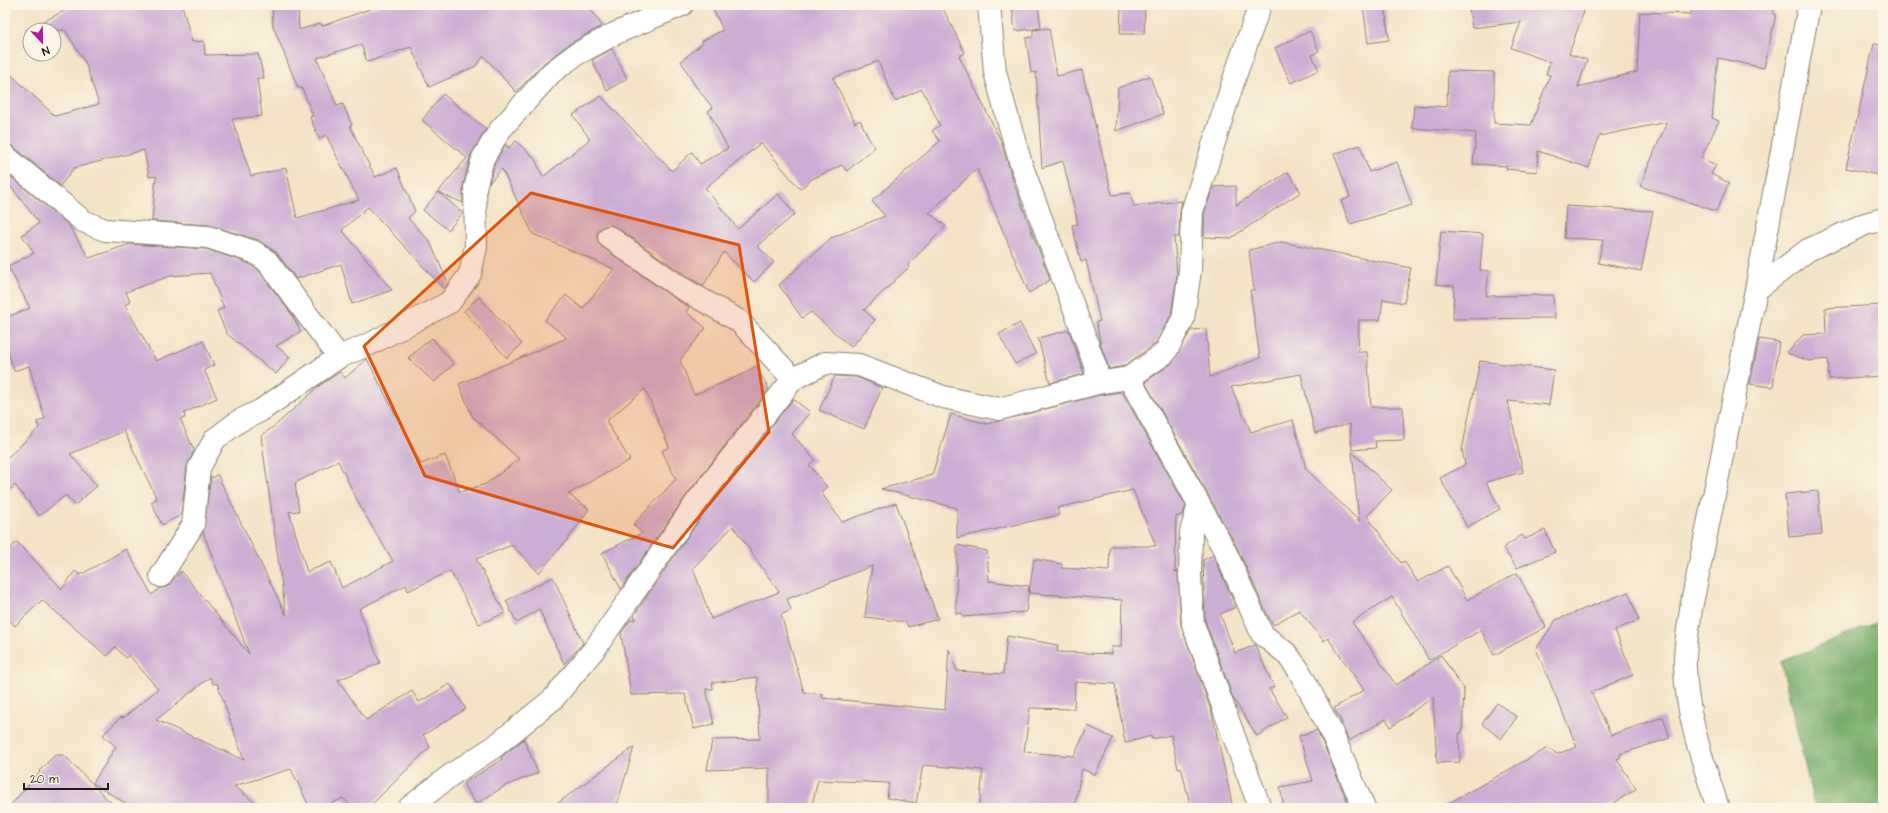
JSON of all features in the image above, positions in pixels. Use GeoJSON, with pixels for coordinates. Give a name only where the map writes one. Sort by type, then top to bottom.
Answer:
{"type":"FeatureCollection","features":[{"type":"Feature","properties":{"kind":"street"},"geometry":{"type":"LineString","coordinates":[[161,576],[193,525],[200,468],[215,439],[238,421],[260,411],[338,357],[372,344],[450,302],[470,274],[476,247],[475,188],[484,158],[500,130],[551,73],[575,55],[614,34],[682,5]]}},
{"type":"Feature","properties":{"kind":"street"},"geometry":{"type":"LineString","coordinates":[[989,5],[995,72],[1007,116],[1031,192],[1068,286],[1096,368],[1096,383]]}},
{"type":"Feature","properties":{"kind":"street"},"geometry":{"type":"LineString","coordinates":[[410,808],[452,775],[494,747],[552,699],[596,647],[698,500],[793,380],[825,363],[860,365],[943,397],[999,409],[1096,383],[1128,378],[1165,353],[1182,319],[1190,270],[1192,212],[1236,73],[1260,5]]}},
{"type":"Feature","properties":{"kind":"street"},"geometry":{"type":"LineString","coordinates":[[1718,808],[1688,701],[1685,664],[1691,608],[1756,290],[1809,5]]}},
{"type":"Feature","properties":{"kind":"street"},"geometry":{"type":"LineString","coordinates":[[5,156],[83,221],[97,227],[105,230],[208,237],[254,252],[267,261],[338,357]]}},
{"type":"Feature","properties":{"kind":"street"},"geometry":{"type":"LineString","coordinates":[[1756,290],[1808,250],[1865,224],[1883,219]]}},
{"type":"Feature","properties":{"kind":"street"},"geometry":{"type":"LineString","coordinates":[[609,236],[678,286],[739,321],[793,380]]}},
{"type":"Feature","properties":{"kind":"street"},"geometry":{"type":"LineString","coordinates":[[1128,378],[1154,421],[1177,468],[1225,551],[1262,634],[1286,653],[1298,669],[1331,731],[1364,808]]}},
{"type":"Feature","properties":{"kind":"street"},"geometry":{"type":"LineString","coordinates":[[1199,504],[1191,532],[1190,578],[1193,624],[1260,808]]}},
{"type":"Feature","properties":{"kind":"highlighted area"},"geometry":{"type":"Polygon","coordinates":[[[531,193],[739,245],[769,432],[673,548],[425,476],[364,346],[531,193]]]}},
{"type":"Feature","properties":{"kind":"green space"},"geometry":{"type":"Polygon","coordinates":[[[1883,620],[1883,808],[1815,808],[1781,662],[1883,620]]]}},
{"type":"Feature","properties":{"kind":"building"},"geometry":{"type":"Polygon","coordinates":[[[76,5],[182,5],[192,42],[204,41],[205,55],[258,54],[264,78],[257,78],[262,116],[232,119],[251,176],[286,168],[297,218],[359,200],[326,135],[319,139],[310,117],[313,116],[302,88],[298,88],[273,26],[272,5],[298,5],[299,30],[321,23],[322,26],[381,5],[588,5],[602,26],[569,44],[544,63],[516,92],[484,56],[476,66],[429,87],[411,47],[367,62],[361,44],[317,58],[337,106],[343,104],[352,125],[350,126],[375,177],[397,168],[415,211],[408,218],[430,242],[448,283],[444,289],[368,207],[342,230],[392,290],[352,304],[341,264],[296,279],[277,253],[258,240],[209,225],[152,221],[156,176],[149,177],[144,150],[74,168],[60,186],[13,146],[5,144],[5,69],[55,116],[99,104],[85,62],[65,30],[62,30],[62,22],[42,22],[76,5]]]}},
{"type":"Feature","properties":{"kind":"building"},"geometry":{"type":"Polygon","coordinates":[[[711,5],[941,5],[965,53],[959,56],[1001,141],[1014,184],[1050,280],[1029,293],[977,169],[929,213],[946,226],[908,265],[909,267],[864,310],[875,320],[851,347],[811,312],[802,318],[779,285],[831,238],[885,216],[872,201],[940,141],[932,131],[940,125],[922,89],[895,101],[878,61],[833,78],[855,123],[860,120],[869,139],[875,147],[847,171],[842,165],[812,179],[800,189],[761,143],[705,188],[738,229],[778,194],[795,214],[757,246],[774,262],[754,282],[724,252],[703,286],[616,227],[611,225],[604,226],[599,230],[597,235],[598,242],[602,247],[689,307],[686,312],[706,328],[680,360],[694,395],[741,375],[756,366],[769,389],[688,493],[621,589],[602,553],[642,533],[633,525],[676,479],[662,451],[669,447],[645,389],[606,421],[630,460],[568,494],[589,509],[571,535],[539,573],[512,545],[476,559],[505,613],[479,624],[450,571],[408,591],[406,585],[359,609],[380,663],[338,680],[366,720],[412,691],[419,702],[450,684],[466,709],[423,735],[430,747],[368,808],[353,808],[343,798],[323,808],[310,808],[291,769],[234,786],[262,808],[133,808],[93,783],[116,747],[103,735],[121,717],[123,718],[158,689],[129,655],[126,658],[115,647],[107,656],[42,600],[15,626],[5,615],[5,553],[17,542],[62,589],[75,571],[80,575],[126,549],[152,595],[160,588],[167,587],[181,571],[249,654],[203,532],[211,476],[213,478],[217,474],[286,615],[261,436],[276,425],[319,386],[340,372],[345,378],[367,359],[421,464],[445,455],[460,492],[486,484],[519,459],[472,416],[459,384],[567,338],[545,320],[566,295],[583,309],[614,269],[533,234],[502,169],[489,183],[495,163],[505,145],[509,148],[516,141],[535,159],[543,177],[590,139],[573,115],[601,96],[672,171],[692,152],[700,164],[728,148],[708,111],[713,108],[694,84],[681,61],[703,43],[702,41],[723,30],[711,5]],[[338,461],[295,483],[299,511],[289,512],[307,572],[331,562],[342,588],[393,561],[362,510],[338,461]],[[210,677],[156,720],[244,760],[217,683],[213,684],[210,677]]]}},
{"type":"Feature","properties":{"kind":"building"},"geometry":{"type":"Polygon","coordinates":[[[1038,5],[1041,28],[1015,31],[1012,7],[1038,5]]]}},
{"type":"Feature","properties":{"kind":"building"},"geometry":{"type":"Polygon","coordinates":[[[1363,5],[1385,5],[1389,40],[1368,43],[1363,5]]]}},
{"type":"Feature","properties":{"kind":"building"},"geometry":{"type":"Polygon","coordinates":[[[1481,5],[1586,5],[1569,54],[1587,60],[1578,87],[1637,72],[1640,12],[1691,14],[1692,5],[1775,5],[1773,14],[1776,14],[1764,68],[1718,58],[1712,118],[1719,121],[1701,158],[1716,165],[1711,174],[1729,183],[1716,211],[1640,186],[1667,122],[1599,136],[1589,168],[1538,151],[1537,172],[1506,169],[1507,166],[1473,164],[1476,133],[1412,128],[1414,105],[1447,107],[1448,71],[1494,72],[1494,123],[1531,125],[1550,75],[1546,74],[1550,62],[1511,48],[1521,22],[1472,28],[1469,7],[1481,5]]]}},
{"type":"Feature","properties":{"kind":"building"},"geometry":{"type":"Polygon","coordinates":[[[1121,8],[1145,9],[1144,34],[1120,34],[1121,8]]]}},
{"type":"Feature","properties":{"kind":"building"},"geometry":{"type":"Polygon","coordinates":[[[1049,28],[1057,76],[1082,70],[1112,195],[1130,193],[1134,206],[1182,201],[1179,237],[1174,237],[1177,275],[1171,315],[1155,344],[1124,366],[1109,369],[1101,346],[1096,322],[1100,321],[1086,260],[1081,262],[1072,225],[1078,224],[1063,161],[1042,168],[1036,72],[1031,73],[1026,38],[1033,37],[1033,30],[1049,28]]]}},
{"type":"Feature","properties":{"kind":"building"},"geometry":{"type":"Polygon","coordinates":[[[1310,31],[1319,51],[1312,55],[1319,70],[1291,83],[1275,48],[1310,31]]]}},
{"type":"Feature","properties":{"kind":"building"},"geometry":{"type":"Polygon","coordinates":[[[1874,44],[1883,45],[1883,176],[1846,168],[1874,44]]]}},
{"type":"Feature","properties":{"kind":"building"},"geometry":{"type":"Polygon","coordinates":[[[612,49],[627,78],[607,91],[592,60],[612,49]]]}},
{"type":"Feature","properties":{"kind":"building"},"geometry":{"type":"Polygon","coordinates":[[[1150,76],[1163,114],[1116,131],[1118,88],[1150,76]]]}},
{"type":"Feature","properties":{"kind":"building"},"geometry":{"type":"Polygon","coordinates":[[[443,94],[486,129],[471,155],[463,185],[463,203],[438,192],[467,158],[422,120],[443,94]]]}},
{"type":"Feature","properties":{"kind":"building"},"geometry":{"type":"Polygon","coordinates":[[[1360,145],[1369,172],[1397,162],[1412,205],[1350,224],[1341,201],[1350,197],[1334,154],[1360,145]]]}},
{"type":"Feature","properties":{"kind":"building"},"geometry":{"type":"Polygon","coordinates":[[[5,172],[68,224],[89,258],[130,244],[206,249],[248,263],[258,270],[290,312],[301,331],[276,346],[290,357],[276,374],[227,334],[217,311],[224,308],[210,273],[170,276],[126,292],[130,302],[125,305],[156,361],[203,341],[214,365],[204,370],[217,398],[184,413],[185,418],[180,419],[194,450],[187,467],[181,515],[162,525],[151,502],[157,499],[124,431],[70,454],[97,486],[75,505],[66,495],[39,516],[15,485],[5,494],[5,460],[39,428],[37,422],[45,419],[29,366],[14,371],[5,342],[5,318],[30,308],[8,266],[34,253],[22,235],[39,223],[5,179],[5,172]]]}},
{"type":"Feature","properties":{"kind":"building"},"geometry":{"type":"Polygon","coordinates":[[[1288,172],[1301,192],[1231,238],[1204,237],[1204,214],[1213,187],[1236,186],[1236,205],[1288,172]]]}},
{"type":"Feature","properties":{"kind":"building"},"geometry":{"type":"Polygon","coordinates":[[[438,192],[463,213],[448,230],[423,210],[438,192]]]}},
{"type":"Feature","properties":{"kind":"building"},"geometry":{"type":"Polygon","coordinates":[[[1566,206],[1653,211],[1641,271],[1598,263],[1603,240],[1564,238],[1566,206]]]}},
{"type":"Feature","properties":{"kind":"building"},"geometry":{"type":"Polygon","coordinates":[[[1441,231],[1483,234],[1480,270],[1489,271],[1486,296],[1553,295],[1555,318],[1453,319],[1454,286],[1436,284],[1441,231]]]}},
{"type":"Feature","properties":{"kind":"building"},"geometry":{"type":"Polygon","coordinates":[[[1282,242],[1411,268],[1404,303],[1383,299],[1380,320],[1359,320],[1358,352],[1367,352],[1371,407],[1403,407],[1404,440],[1375,441],[1376,448],[1352,450],[1350,424],[1315,433],[1301,374],[1231,387],[1251,432],[1293,420],[1306,469],[1359,521],[1352,452],[1392,490],[1367,516],[1401,563],[1404,561],[1418,582],[1448,566],[1467,600],[1517,573],[1546,627],[1494,655],[1481,630],[1429,660],[1392,597],[1352,622],[1396,685],[1441,655],[1464,690],[1462,733],[1459,733],[1460,762],[1437,763],[1433,697],[1391,727],[1386,719],[1349,741],[1334,708],[1364,690],[1328,638],[1324,641],[1299,610],[1273,625],[1236,545],[1145,382],[1172,363],[1191,330],[1206,329],[1210,377],[1260,358],[1250,290],[1254,290],[1249,250],[1282,242]]]}},
{"type":"Feature","properties":{"kind":"building"},"geometry":{"type":"Polygon","coordinates":[[[479,297],[522,344],[507,358],[464,311],[479,297]]]}},
{"type":"Feature","properties":{"kind":"building"},"geometry":{"type":"Polygon","coordinates":[[[1883,305],[1883,376],[1829,379],[1828,359],[1809,361],[1787,353],[1803,335],[1826,334],[1825,308],[1883,305]]]}},
{"type":"Feature","properties":{"kind":"building"},"geometry":{"type":"Polygon","coordinates":[[[1020,323],[1036,354],[1015,364],[999,334],[1020,323]]]}},
{"type":"Feature","properties":{"kind":"building"},"geometry":{"type":"Polygon","coordinates":[[[1069,330],[1084,374],[1050,383],[1038,338],[1069,330]]]}},
{"type":"Feature","properties":{"kind":"building"},"geometry":{"type":"Polygon","coordinates":[[[432,338],[454,364],[434,382],[408,358],[432,338]]]}},
{"type":"Feature","properties":{"kind":"building"},"geometry":{"type":"Polygon","coordinates":[[[1759,339],[1779,342],[1773,387],[1750,384],[1759,339]]]}},
{"type":"Feature","properties":{"kind":"building"},"geometry":{"type":"Polygon","coordinates":[[[1480,361],[1554,370],[1549,405],[1508,401],[1523,472],[1486,482],[1500,509],[1467,527],[1440,478],[1465,465],[1462,450],[1480,361]]]}},
{"type":"Feature","properties":{"kind":"building"},"geometry":{"type":"Polygon","coordinates":[[[835,376],[856,377],[882,388],[864,429],[819,410],[835,376]]]}},
{"type":"Feature","properties":{"kind":"building"},"geometry":{"type":"Polygon","coordinates":[[[1122,392],[1186,506],[1183,514],[1176,517],[1175,572],[1178,571],[1181,625],[1212,713],[1233,808],[1191,808],[1181,767],[1178,768],[1171,735],[1152,739],[1151,736],[1125,743],[1115,684],[1075,682],[1074,709],[1030,708],[1024,752],[1074,756],[1088,726],[1113,738],[1095,775],[1082,769],[1074,808],[1046,803],[1045,808],[979,808],[983,770],[923,765],[916,803],[887,798],[889,783],[818,780],[811,808],[769,808],[769,768],[707,770],[712,740],[760,739],[757,677],[712,683],[713,689],[706,689],[714,724],[694,729],[685,694],[631,695],[621,633],[630,620],[636,619],[634,615],[708,507],[793,399],[810,412],[792,434],[815,460],[809,465],[827,487],[821,492],[842,522],[896,503],[938,619],[908,627],[906,622],[865,617],[872,566],[787,599],[791,610],[781,615],[804,692],[823,694],[822,698],[945,710],[949,649],[957,671],[1003,674],[1007,636],[1058,645],[1057,652],[1111,654],[1111,647],[1121,647],[1122,600],[1029,593],[1034,559],[1062,564],[1061,568],[1109,571],[1110,546],[1156,546],[1133,490],[1057,508],[1059,515],[957,538],[957,508],[881,489],[932,475],[951,414],[987,424],[1100,395],[1122,392]],[[733,526],[693,568],[711,619],[779,592],[733,526]]]}},
{"type":"Feature","properties":{"kind":"building"},"geometry":{"type":"Polygon","coordinates":[[[1818,491],[1822,534],[1789,537],[1785,494],[1818,491]]]}},
{"type":"Feature","properties":{"kind":"building"},"geometry":{"type":"Polygon","coordinates":[[[1545,530],[1555,552],[1517,568],[1503,548],[1522,535],[1525,539],[1545,530]]]}},
{"type":"Feature","properties":{"kind":"building"},"geometry":{"type":"Polygon","coordinates":[[[957,545],[987,551],[989,581],[1029,586],[1026,612],[963,617],[962,613],[956,614],[957,545]]]}},
{"type":"Feature","properties":{"kind":"building"},"geometry":{"type":"Polygon","coordinates":[[[1213,555],[1236,607],[1220,614],[1235,653],[1255,645],[1274,687],[1269,689],[1287,717],[1257,736],[1233,698],[1205,621],[1203,560],[1213,555]]]}},
{"type":"Feature","properties":{"kind":"building"},"geometry":{"type":"Polygon","coordinates":[[[553,577],[583,643],[564,664],[539,609],[517,623],[506,601],[553,577]]]}},
{"type":"Feature","properties":{"kind":"building"},"geometry":{"type":"Polygon","coordinates":[[[1628,592],[1639,620],[1615,630],[1633,675],[1591,692],[1611,735],[1663,717],[1670,738],[1620,754],[1621,757],[1617,759],[1636,789],[1606,808],[1440,808],[1548,748],[1557,754],[1577,747],[1536,649],[1556,620],[1628,592]]]}},
{"type":"Feature","properties":{"kind":"building"},"geometry":{"type":"Polygon","coordinates":[[[1497,703],[1517,717],[1501,739],[1482,724],[1497,703]]]}},
{"type":"Feature","properties":{"kind":"building"},"geometry":{"type":"Polygon","coordinates":[[[1317,730],[1350,808],[1284,808],[1280,787],[1313,781],[1299,736],[1317,730]]]}},
{"type":"Feature","properties":{"kind":"building"},"geometry":{"type":"Polygon","coordinates":[[[524,739],[538,773],[505,786],[476,804],[463,784],[502,759],[501,757],[524,739]]]}},
{"type":"Feature","properties":{"kind":"building"},"geometry":{"type":"Polygon","coordinates":[[[634,747],[616,808],[551,808],[634,747]]]}},
{"type":"Feature","properties":{"kind":"building"},"geometry":{"type":"Polygon","coordinates":[[[55,755],[64,755],[116,808],[8,808],[40,772],[39,771],[55,755]]]}}]}
